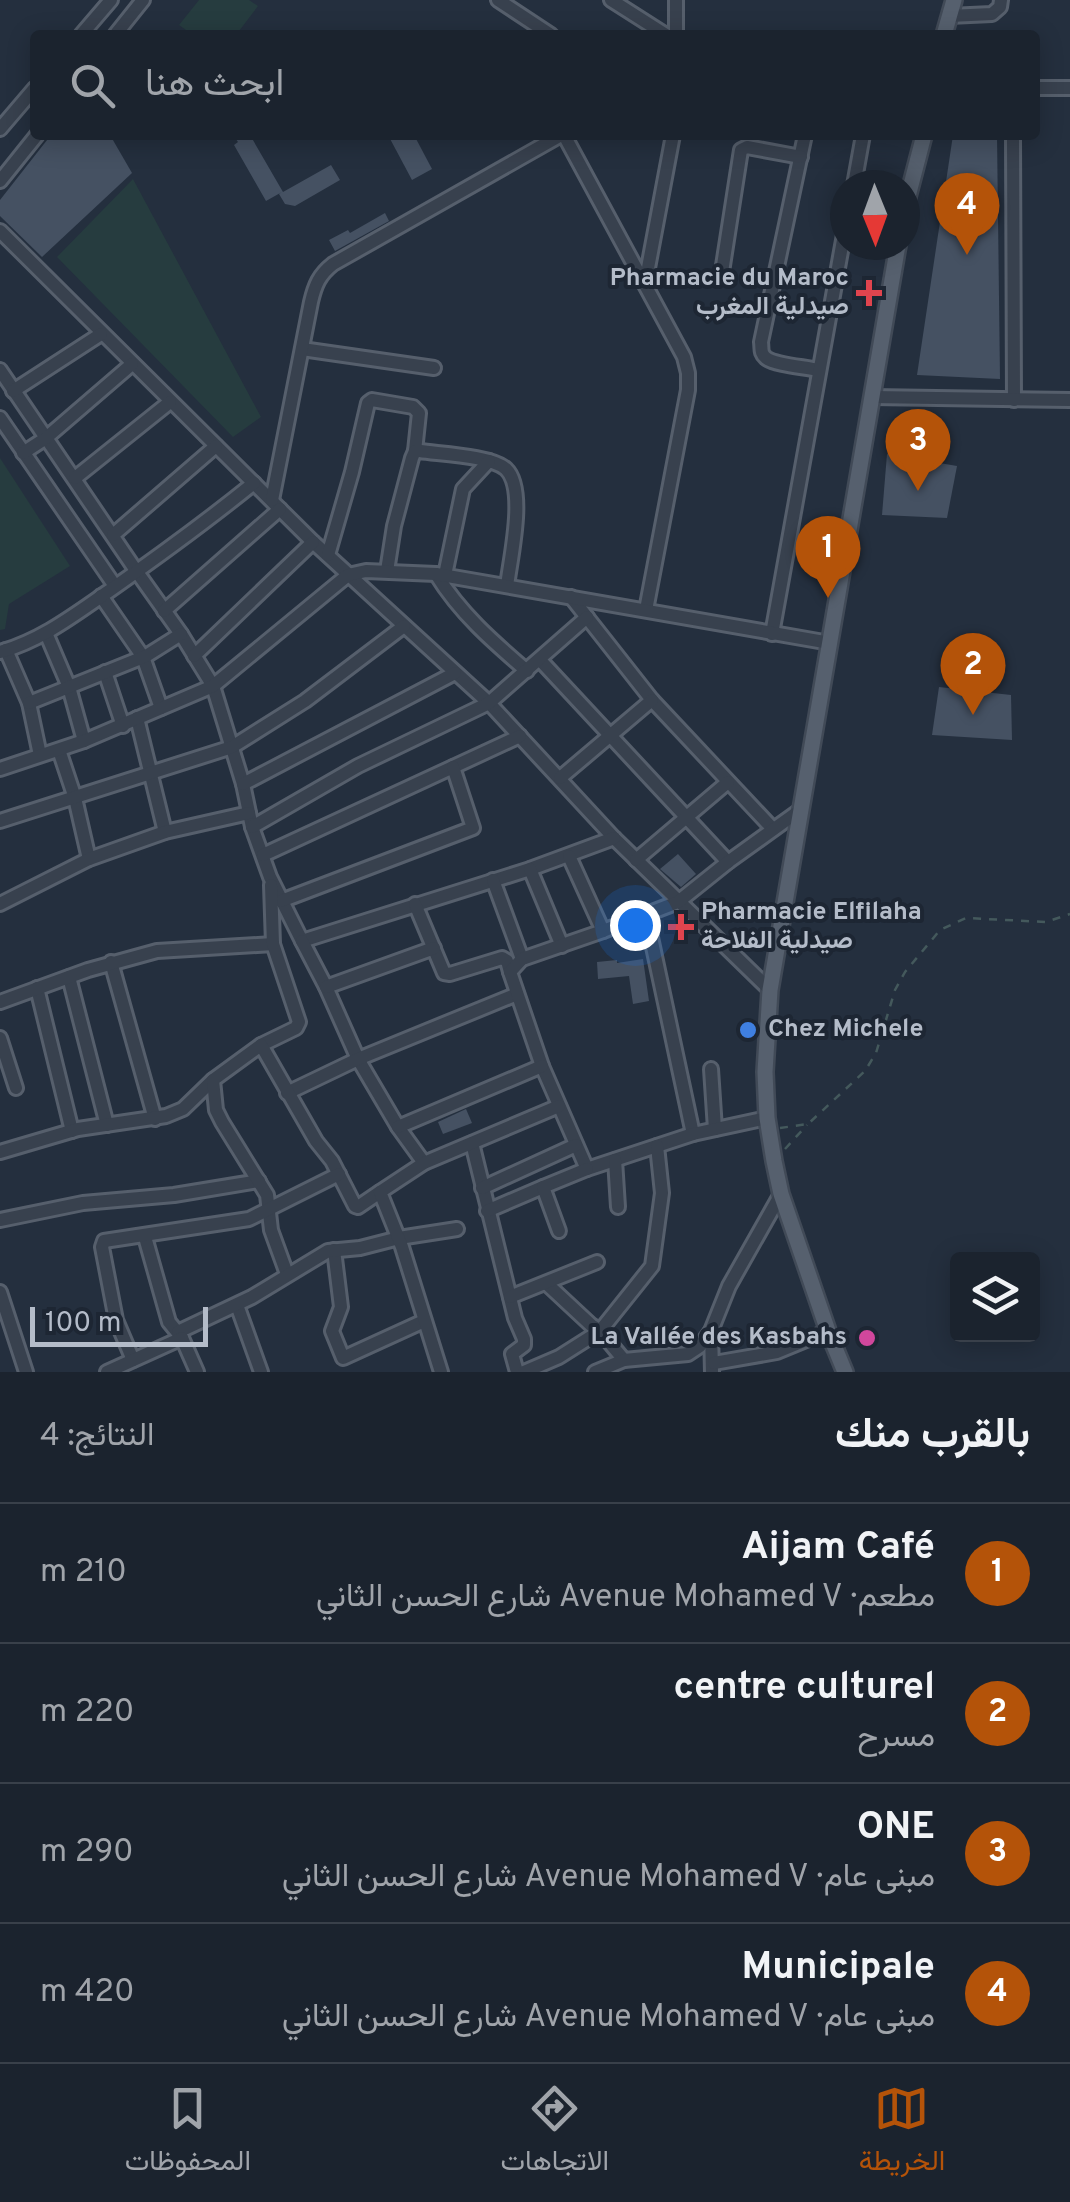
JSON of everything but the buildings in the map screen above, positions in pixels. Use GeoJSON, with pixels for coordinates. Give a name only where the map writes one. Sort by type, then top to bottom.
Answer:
{"type":"FeatureCollection","features":[{"type":"Feature","properties":{"kind":"main road"},"geometry":{"type":"LineString","coordinates":[[915,170],[923,140]]}},
{"type":"Feature","properties":{"kind":"main road"},"geometry":{"type":"LineString","coordinates":[[845,1372],[781,1194],[768,1124],[765,1072],[770,990],[895,260]]}},
{"type":"Feature","properties":{"kind":"street"},"geometry":{"type":"LineString","coordinates":[[85,30],[111,0]]}},
{"type":"Feature","properties":{"kind":"street"},"geometry":{"type":"LineString","coordinates":[[120,30],[143,0]]}},
{"type":"Feature","properties":{"kind":"street"},"geometry":{"type":"LineString","coordinates":[[498,0],[543,30]]}},
{"type":"Feature","properties":{"kind":"street"},"geometry":{"type":"LineString","coordinates":[[611,0],[658,30]]}},
{"type":"Feature","properties":{"kind":"street"},"geometry":{"type":"LineString","coordinates":[[676,0],[676,30]]}},
{"type":"Feature","properties":{"kind":"street"},"geometry":{"type":"LineString","coordinates":[[951,8],[992,14],[1002,0]]}},
{"type":"Feature","properties":{"kind":"street"},"geometry":{"type":"LineString","coordinates":[[1040,88],[1070,88]]}},
{"type":"Feature","properties":{"kind":"street"},"geometry":{"type":"LineString","coordinates":[[1,127],[30,94]]}},
{"type":"Feature","properties":{"kind":"street"},"geometry":{"type":"LineString","coordinates":[[0,181],[33,140]]}},
{"type":"Feature","properties":{"kind":"street"},"geometry":{"type":"LineString","coordinates":[[164,611],[276,504],[302,349],[315,285],[322,273],[553,140]]}},
{"type":"Feature","properties":{"kind":"street"},"geometry":{"type":"LineString","coordinates":[[565,140],[684,357],[688,374],[646,610]]}},
{"type":"Feature","properties":{"kind":"street"},"geometry":{"type":"LineString","coordinates":[[645,284],[672,140]]}},
{"type":"Feature","properties":{"kind":"street"},"geometry":{"type":"LineString","coordinates":[[805,140],[762,351],[764,357],[772,360],[818,370]]}},
{"type":"Feature","properties":{"kind":"street"},"geometry":{"type":"LineString","coordinates":[[857,170],[862,140]]}},
{"type":"Feature","properties":{"kind":"street"},"geometry":{"type":"LineString","coordinates":[[1014,140],[1014,400]]}},
{"type":"Feature","properties":{"kind":"street"},"geometry":{"type":"LineString","coordinates":[[722,272],[741,150],[747,147],[802,156]]}},
{"type":"Feature","properties":{"kind":"street"},"geometry":{"type":"LineString","coordinates":[[0,231],[313,542],[489,703],[614,838],[770,990]]}},
{"type":"Feature","properties":{"kind":"street"},"geometry":{"type":"LineString","coordinates":[[772,634],[839,260]]}},
{"type":"Feature","properties":{"kind":"street"},"geometry":{"type":"LineString","coordinates":[[13,391],[101,334]]}},
{"type":"Feature","properties":{"kind":"street"},"geometry":{"type":"LineString","coordinates":[[302,349],[434,368]]}},
{"type":"Feature","properties":{"kind":"street"},"geometry":{"type":"LineString","coordinates":[[23,454],[132,364]]}},
{"type":"Feature","properties":{"kind":"street"},"geometry":{"type":"LineString","coordinates":[[0,370],[214,686],[251,820],[281,901],[358,1059],[424,1163]]}},
{"type":"Feature","properties":{"kind":"street"},"geometry":{"type":"LineString","coordinates":[[872,398],[1070,400]]}},
{"type":"Feature","properties":{"kind":"street"},"geometry":{"type":"LineString","coordinates":[[328,555],[368,403],[372,400],[412,407],[420,413],[387,571]]}},
{"type":"Feature","properties":{"kind":"street"},"geometry":{"type":"LineString","coordinates":[[75,478],[170,402]]}},
{"type":"Feature","properties":{"kind":"street"},"geometry":{"type":"LineString","coordinates":[[0,418],[115,586]]}},
{"type":"Feature","properties":{"kind":"street"},"geometry":{"type":"LineString","coordinates":[[113,535],[216,446]]}},
{"type":"Feature","properties":{"kind":"street"},"geometry":{"type":"LineString","coordinates":[[414,450],[489,461],[506,468],[515,485],[516,516],[506,586]]}},
{"type":"Feature","properties":{"kind":"street"},"geometry":{"type":"LineString","coordinates":[[489,461],[463,489],[441,575],[449,594],[474,625],[527,671]]}},
{"type":"Feature","properties":{"kind":"street"},"geometry":{"type":"LineString","coordinates":[[40,756],[29,703],[15,666],[3,651],[46,634],[80,612],[189,536],[254,483]]}},
{"type":"Feature","properties":{"kind":"street"},"geometry":{"type":"LineString","coordinates":[[194,656],[313,542]]}},
{"type":"Feature","properties":{"kind":"street"},"geometry":{"type":"LineString","coordinates":[[0,769],[123,726],[214,686],[348,574],[387,571],[441,575],[830,643]]}},
{"type":"Feature","properties":{"kind":"street"},"geometry":{"type":"LineString","coordinates":[[101,596],[143,658],[162,708]]}},
{"type":"Feature","properties":{"kind":"street"},"geometry":{"type":"LineString","coordinates":[[571,597],[652,700],[773,829]]}},
{"type":"Feature","properties":{"kind":"street"},"geometry":{"type":"LineString","coordinates":[[0,904],[89,858],[165,832],[251,820],[489,703],[587,617]]}},
{"type":"Feature","properties":{"kind":"street"},"geometry":{"type":"LineString","coordinates":[[0,822],[232,747],[305,701],[404,626]]}},
{"type":"Feature","properties":{"kind":"street"},"geometry":{"type":"LineString","coordinates":[[46,634],[69,687],[84,741]]}},
{"type":"Feature","properties":{"kind":"street"},"geometry":{"type":"LineString","coordinates":[[29,703],[143,658],[181,634]]}},
{"type":"Feature","properties":{"kind":"street"},"geometry":{"type":"LineString","coordinates":[[540,660],[728,862]]}},
{"type":"Feature","properties":{"kind":"street"},"geometry":{"type":"LineString","coordinates":[[106,672],[123,726]]}},
{"type":"Feature","properties":{"kind":"street"},"geometry":{"type":"LineString","coordinates":[[243,784],[455,673]]}},
{"type":"Feature","properties":{"kind":"street"},"geometry":{"type":"LineString","coordinates":[[560,778],[652,700]]}},
{"type":"Feature","properties":{"kind":"street"},"geometry":{"type":"LineString","coordinates":[[137,718],[165,832]]}},
{"type":"Feature","properties":{"kind":"street"},"geometry":{"type":"LineString","coordinates":[[263,855],[520,736]]}},
{"type":"Feature","properties":{"kind":"street"},"geometry":{"type":"LineString","coordinates":[[59,750],[89,858]]}},
{"type":"Feature","properties":{"kind":"street"},"geometry":{"type":"LineString","coordinates":[[281,901],[473,828],[452,768]]}},
{"type":"Feature","properties":{"kind":"street"},"geometry":{"type":"LineString","coordinates":[[636,860],[728,782]]}},
{"type":"Feature","properties":{"kind":"street"},"geometry":{"type":"LineString","coordinates":[[510,972],[522,959],[678,902],[799,811]]}},
{"type":"Feature","properties":{"kind":"street"},"geometry":{"type":"LineString","coordinates":[[302,941],[530,869],[614,838]]}},
{"type":"Feature","properties":{"kind":"street"},"geometry":{"type":"LineString","coordinates":[[568,856],[603,931]]}},
{"type":"Feature","properties":{"kind":"street"},"geometry":{"type":"LineString","coordinates":[[530,869],[562,946]]}},
{"type":"Feature","properties":{"kind":"street"},"geometry":{"type":"LineString","coordinates":[[0,1152],[72,1131],[155,1118],[182,1109],[260,1045],[296,1028],[299,1022],[273,944],[270,876]]}},
{"type":"Feature","properties":{"kind":"street"},"geometry":{"type":"LineString","coordinates":[[493,880],[522,959]]}},
{"type":"Feature","properties":{"kind":"street"},"geometry":{"type":"LineString","coordinates":[[415,904],[441,970],[448,974],[502,958],[507,961],[542,1066],[587,1169]]}},
{"type":"Feature","properties":{"kind":"street"},"geometry":{"type":"LineString","coordinates":[[646,914],[693,1134]]}},
{"type":"Feature","properties":{"kind":"street"},"geometry":{"type":"LineString","coordinates":[[0,1002],[112,962],[157,951],[273,944]]}},
{"type":"Feature","properties":{"kind":"street"},"geometry":{"type":"LineString","coordinates":[[326,987],[434,948]]}},
{"type":"Feature","properties":{"kind":"street"},"geometry":{"type":"LineString","coordinates":[[112,962],[155,1118]]}},
{"type":"Feature","properties":{"kind":"street"},"geometry":{"type":"LineString","coordinates":[[68,978],[106,1125]]}},
{"type":"Feature","properties":{"kind":"street"},"geometry":{"type":"LineString","coordinates":[[37,988],[72,1131]]}},
{"type":"Feature","properties":{"kind":"street"},"geometry":{"type":"LineString","coordinates":[[288,1093],[358,1059],[516,994]]}},
{"type":"Feature","properties":{"kind":"street"},"geometry":{"type":"LineString","coordinates":[[0,1038],[16,1088]]}},
{"type":"Feature","properties":{"kind":"street"},"geometry":{"type":"LineString","coordinates":[[260,1045],[356,1207],[424,1163],[559,1106]]}},
{"type":"Feature","properties":{"kind":"street"},"geometry":{"type":"LineString","coordinates":[[398,1127],[542,1066]]}},
{"type":"Feature","properties":{"kind":"street"},"geometry":{"type":"LineString","coordinates":[[711,1069],[715,1128]]}},
{"type":"Feature","properties":{"kind":"street"},"geometry":{"type":"LineString","coordinates":[[213,1080],[216,1110],[268,1200],[271,1230],[288,1274]]}},
{"type":"Feature","properties":{"kind":"street"},"geometry":{"type":"LineString","coordinates":[[487,1211],[587,1169],[693,1134],[715,1128],[768,1124]]}},
{"type":"Feature","properties":{"kind":"street"},"geometry":{"type":"LineString","coordinates":[[472,1143],[515,1318],[525,1342],[512,1354],[520,1372],[559,1358],[600,1330],[652,1266],[662,1193],[657,1146]]}},
{"type":"Feature","properties":{"kind":"street"},"geometry":{"type":"LineString","coordinates":[[482,1188],[576,1145]]}},
{"type":"Feature","properties":{"kind":"street"},"geometry":{"type":"LineString","coordinates":[[614,1160],[618,1207]]}},
{"type":"Feature","properties":{"kind":"street"},"geometry":{"type":"LineString","coordinates":[[133,1360],[116,1320],[104,1242],[249,1219],[339,1174]]}},
{"type":"Feature","properties":{"kind":"street"},"geometry":{"type":"LineString","coordinates":[[0,1220],[83,1203],[174,1195],[259,1181]]}},
{"type":"Feature","properties":{"kind":"street"},"geometry":{"type":"LineString","coordinates":[[544,1187],[559,1231]]}},
{"type":"Feature","properties":{"kind":"street"},"geometry":{"type":"LineString","coordinates":[[380,1192],[399,1238],[441,1372]]}},
{"type":"Feature","properties":{"kind":"street"},"geometry":{"type":"LineString","coordinates":[[595,1372],[688,1354],[700,1346],[781,1194]]}},
{"type":"Feature","properties":{"kind":"street"},"geometry":{"type":"LineString","coordinates":[[107,1372],[236,1305],[328,1251],[457,1229]]}},
{"type":"Feature","properties":{"kind":"street"},"geometry":{"type":"LineString","coordinates":[[145,1237],[168,1322],[180,1335],[196,1372]]}},
{"type":"Feature","properties":{"kind":"street"},"geometry":{"type":"LineString","coordinates":[[334,1250],[341,1308],[332,1331],[353,1372]]}},
{"type":"Feature","properties":{"kind":"street"},"geometry":{"type":"LineString","coordinates":[[510,1297],[598,1262]]}},
{"type":"Feature","properties":{"kind":"street"},"geometry":{"type":"LineString","coordinates":[[546,1284],[632,1363]]}},
{"type":"Feature","properties":{"kind":"street"},"geometry":{"type":"LineString","coordinates":[[1,1295],[26,1372]]}},
{"type":"Feature","properties":{"kind":"street"},"geometry":{"type":"LineString","coordinates":[[236,1305],[261,1372]]}},
{"type":"Feature","properties":{"kind":"street"},"geometry":{"type":"LineString","coordinates":[[344,1358],[424,1321]]}},
{"type":"Feature","properties":{"kind":"street"},"geometry":{"type":"LineString","coordinates":[[711,1331],[713,1367],[777,1352],[828,1331]]}},
{"type":"Feature","properties":{"kind":"street"},"geometry":{"type":"LineString","coordinates":[[668,1372],[669,1357]]}},
{"type":"Feature","properties":{"kind":"path"},"geometry":{"type":"LineString","coordinates":[[774,1161],[865,1071],[876,1053],[900,981],[940,930],[966,918],[1046,922],[1070,914]]}},
{"type":"Feature","properties":{"kind":"path"},"geometry":{"type":"LineString","coordinates":[[768,1124],[808,1124]]}},
{"type":"Feature","properties":{"kind":"green space"},"geometry":{"type":"Polygon","coordinates":[[[199,0],[249,0],[258,6],[240,30],[186,30],[179,25],[199,0]]]}},
{"type":"Feature","properties":{"kind":"green space"},"geometry":{"type":"Polygon","coordinates":[[[133,179],[261,417],[233,437],[57,257],[133,179]]]}},
{"type":"Feature","properties":{"kind":"green space"},"geometry":{"type":"Polygon","coordinates":[[[0,458],[70,566],[9,604],[5,629],[0,630],[0,458]]]}},
{"type":"Feature","properties":{"kind":"place","name":"Municipale"},"geometry":{"type":"Point","coordinates":[967,255]}},
{"type":"Feature","properties":{"kind":"place","name":"Pharmacie du Maroc صيدلية المغرب"},"geometry":{"type":"Point","coordinates":[869,293]}},
{"type":"Feature","properties":{"kind":"place","name":"ONE"},"geometry":{"type":"Point","coordinates":[918,491]}},
{"type":"Feature","properties":{"kind":"place","name":"Aijam Café"},"geometry":{"type":"Point","coordinates":[828,598]}},
{"type":"Feature","properties":{"kind":"place","name":"centre culturel"},"geometry":{"type":"Point","coordinates":[973,715]}},
{"type":"Feature","properties":{"kind":"place","name":"Pharmacie Elfilaha صيدلية الفلاحة"},"geometry":{"type":"Point","coordinates":[681,927]}},
{"type":"Feature","properties":{"kind":"place","name":"Chez Michele"},"geometry":{"type":"Point","coordinates":[748,1030]}},
{"type":"Feature","properties":{"kind":"place","name":"La Vallée des Kasbahs"},"geometry":{"type":"Point","coordinates":[867,1338]}}]}
